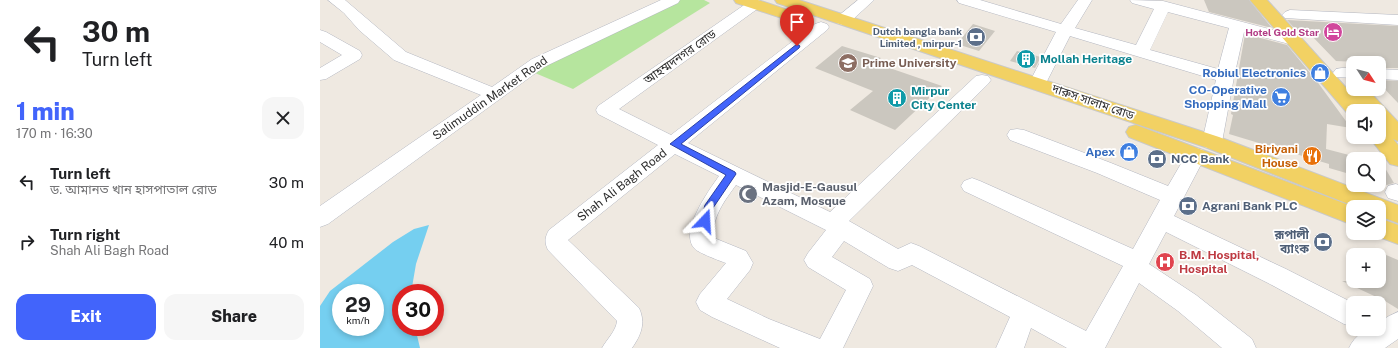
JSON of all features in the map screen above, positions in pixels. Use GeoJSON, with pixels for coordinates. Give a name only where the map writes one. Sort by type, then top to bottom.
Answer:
{"type":"FeatureCollection","features":[{"type":"Feature","properties":{"kind":"main road","name":"দারুস সালাম রোড"},"geometry":{"type":"LineString","coordinates":[[783,0],[832,23],[982,80],[1145,135],[1204,148],[1334,189],[1398,214]]}},
{"type":"Feature","properties":{"kind":"main road"},"geometry":{"type":"LineString","coordinates":[[1258,0],[1350,104]]}},
{"type":"Feature","properties":{"kind":"main road"},"geometry":{"type":"LineString","coordinates":[[1276,0],[1346,74]]}},
{"type":"Feature","properties":{"kind":"main road","name":"দারুস সালাম রোড"},"geometry":{"type":"LineString","coordinates":[[749,2],[832,23],[1038,83],[1204,148],[1346,213]]}},
{"type":"Feature","properties":{"kind":"main road"},"geometry":{"type":"LineString","coordinates":[[1322,72],[1346,76]]}},
{"type":"Feature","properties":{"kind":"main road"},"geometry":{"type":"LineString","coordinates":[[1363,96],[1370,104]]}},
{"type":"Feature","properties":{"kind":"main road"},"geometry":{"type":"LineString","coordinates":[[1386,121],[1398,134]]}},
{"type":"Feature","properties":{"kind":"main road"},"geometry":{"type":"LineString","coordinates":[[1385,144],[1398,158]]}},
{"type":"Feature","properties":{"kind":"main road"},"geometry":{"type":"LineString","coordinates":[[1334,189],[1369,197],[1397,195]]}},
{"type":"Feature","properties":{"kind":"main road"},"geometry":{"type":"LineString","coordinates":[[1386,230],[1398,235]]}},
{"type":"Feature","properties":{"kind":"street"},"geometry":{"type":"LineString","coordinates":[[335,0],[349,10],[365,27],[400,56],[480,89],[494,93]]}},
{"type":"Feature","properties":{"kind":"street","name":"Salimuddin Market Road"},"geometry":{"type":"LineString","coordinates":[[320,218],[538,63],[673,0]]}},
{"type":"Feature","properties":{"kind":"street","name":"Shah Ali Bagh Road"},"geometry":{"type":"LineString","coordinates":[[616,348],[629,330],[631,323],[630,316],[556,244],[557,236],[832,23],[867,0]]}},
{"type":"Feature","properties":{"kind":"street"},"geometry":{"type":"LineString","coordinates":[[964,0],[1002,5],[1065,30],[1225,77]]}},
{"type":"Feature","properties":{"kind":"street"},"geometry":{"type":"LineString","coordinates":[[1038,83],[1065,30],[1085,0]]}},
{"type":"Feature","properties":{"kind":"street"},"geometry":{"type":"LineString","coordinates":[[1137,0],[1293,40]]}},
{"type":"Feature","properties":{"kind":"street","name":"আহম্মদনগর রোড"},"geometry":{"type":"LineString","coordinates":[[674,144],[605,110],[749,2]]}},
{"type":"Feature","properties":{"kind":"street"},"geometry":{"type":"LineString","coordinates":[[1140,53],[1163,6]]}},
{"type":"Feature","properties":{"kind":"street"},"geometry":{"type":"LineString","coordinates":[[1290,15],[1398,20]]}},
{"type":"Feature","properties":{"kind":"street"},"geometry":{"type":"LineString","coordinates":[[674,144],[837,225],[898,262],[911,253],[1025,311],[1072,336],[1090,348],[1173,197],[1204,148],[1238,26]]}},
{"type":"Feature","properties":{"kind":"street"},"geometry":{"type":"LineString","coordinates":[[320,35],[354,56],[320,75]]}},
{"type":"Feature","properties":{"kind":"street"},"geometry":{"type":"LineString","coordinates":[[1386,74],[1398,75]]}},
{"type":"Feature","properties":{"kind":"street"},"geometry":{"type":"LineString","coordinates":[[829,348],[861,286],[816,260],[837,225],[982,80]]}},
{"type":"Feature","properties":{"kind":"street"},"geometry":{"type":"LineString","coordinates":[[1017,135],[1104,168],[1173,197]]}},
{"type":"Feature","properties":{"kind":"street"},"geometry":{"type":"LineString","coordinates":[[732,174],[708,207],[701,235],[703,243],[738,258],[741,263],[709,302],[776,335],[812,348]]}},
{"type":"Feature","properties":{"kind":"street"},"geometry":{"type":"LineString","coordinates":[[972,186],[1137,264],[1187,302],[1242,348]]}},
{"type":"Feature","properties":{"kind":"street"},"geometry":{"type":"LineString","coordinates":[[1161,219],[1277,276],[1346,312]]}},
{"type":"Feature","properties":{"kind":"street"},"geometry":{"type":"LineString","coordinates":[[1010,348],[1025,311]]}},
{"type":"Feature","properties":{"kind":"street"},"geometry":{"type":"LineString","coordinates":[[1363,348],[1390,332]]}},
{"type":"Feature","properties":{"kind":"green space"},"geometry":{"type":"Polygon","coordinates":[[[675,0],[704,0],[710,3],[573,89],[535,73],[554,60],[675,0]]]}},
{"type":"Feature","properties":{"kind":"water"},"geometry":{"type":"Polygon","coordinates":[[[429,225],[416,264],[413,284],[392,284],[392,336],[417,336],[420,348],[320,348],[320,306],[332,289],[332,336],[384,336],[384,284],[339,284],[393,242],[414,229],[429,225]]]}},
{"type":"Feature","properties":{"kind":"building"},"geometry":{"type":"Polygon","coordinates":[[[1204,0],[1249,0],[1272,28],[1209,12],[1204,0]]]}},
{"type":"Feature","properties":{"kind":"building"},"geometry":{"type":"Polygon","coordinates":[[[1287,20],[1398,26],[1398,68],[1386,68],[1386,56],[1346,56],[1346,61],[1336,61],[1310,34],[1297,31],[1287,20]]]}},
{"type":"Feature","properties":{"kind":"building","name":"Dutch bangla bank Limited , mirpur-1"},"geometry":{"type":"Polygon","coordinates":[[[973,24],[995,31],[979,51],[957,44],[973,24]]]}},
{"type":"Feature","properties":{"kind":"building","name":"CO-Operative Shopping Mall"},"geometry":{"type":"Polygon","coordinates":[[[1245,34],[1287,45],[1316,80],[1346,121],[1346,127],[1327,124],[1326,149],[1346,154],[1346,173],[1329,168],[1329,164],[1229,134],[1233,115],[1231,114],[1245,34]]]}},
{"type":"Feature","properties":{"kind":"building"},"geometry":{"type":"Polygon","coordinates":[[[842,46],[881,58],[875,63],[942,86],[895,130],[850,110],[873,91],[815,68],[842,46]]]}},
{"type":"Feature","properties":{"kind":"building","name":"Mollah Heritage"},"geometry":{"type":"Polygon","coordinates":[[[1017,51],[1041,57],[1035,68],[1010,61],[1017,51]]]}},
{"type":"Feature","properties":{"kind":"building"},"geometry":{"type":"Polygon","coordinates":[[[1386,80],[1398,81],[1398,103],[1386,90],[1386,80]]]}},
{"type":"Feature","properties":{"kind":"building"},"geometry":{"type":"Polygon","coordinates":[[[1386,170],[1394,183],[1386,185],[1386,170]]]}},
{"type":"Feature","properties":{"kind":"building"},"geometry":{"type":"Polygon","coordinates":[[[1386,255],[1398,260],[1398,309],[1386,302],[1386,296],[1374,296],[1357,288],[1386,288],[1386,255]]]}},
{"type":"Feature","properties":{"kind":"place","name":"Hotel Gold Star"},"geometry":{"type":"Point","coordinates":[1333,32]}},
{"type":"Feature","properties":{"kind":"place","name":"Dutch bangla bank Limited , mirpur-1"},"geometry":{"type":"Point","coordinates":[976,37]}},
{"type":"Feature","properties":{"kind":"place","name":"Mollah Heritage"},"geometry":{"type":"Point","coordinates":[1026,59]}},
{"type":"Feature","properties":{"kind":"place","name":"Prime University"},"geometry":{"type":"Point","coordinates":[848,63]}},
{"type":"Feature","properties":{"kind":"place","name":"Robiul Electronics"},"geometry":{"type":"Point","coordinates":[1320,73]}},
{"type":"Feature","properties":{"kind":"place","name":"CO-Operative Shopping Mall"},"geometry":{"type":"Point","coordinates":[1281,97]}},
{"type":"Feature","properties":{"kind":"place","name":"Mirpur City Center"},"geometry":{"type":"Point","coordinates":[897,98]}},
{"type":"Feature","properties":{"kind":"place","name":"Apex"},"geometry":{"type":"Point","coordinates":[1129,152]}},
{"type":"Feature","properties":{"kind":"place","name":"Biriyani House"},"geometry":{"type":"Point","coordinates":[1312,156]}},
{"type":"Feature","properties":{"kind":"place","name":"NCC Bank"},"geometry":{"type":"Point","coordinates":[1157,159]}},
{"type":"Feature","properties":{"kind":"place","name":"Masjid-E-Gausul Azam, Mosque"},"geometry":{"type":"Point","coordinates":[748,194]}},
{"type":"Feature","properties":{"kind":"place","name":"Agrani Bank PLC"},"geometry":{"type":"Point","coordinates":[1188,206]}},
{"type":"Feature","properties":{"kind":"place","name":"রূপালী ব্যাংক"},"geometry":{"type":"Point","coordinates":[1323,242]}},
{"type":"Feature","properties":{"kind":"place","name":"B.M. Hospital, Hospital"},"geometry":{"type":"Point","coordinates":[1165,262]}},
{"type":"Feature","properties":{"kind":"route"},"geometry":{"type":"LineString","coordinates":[[705,221],[708,207],[732,174],[674,144],[797,46]]}}]}
